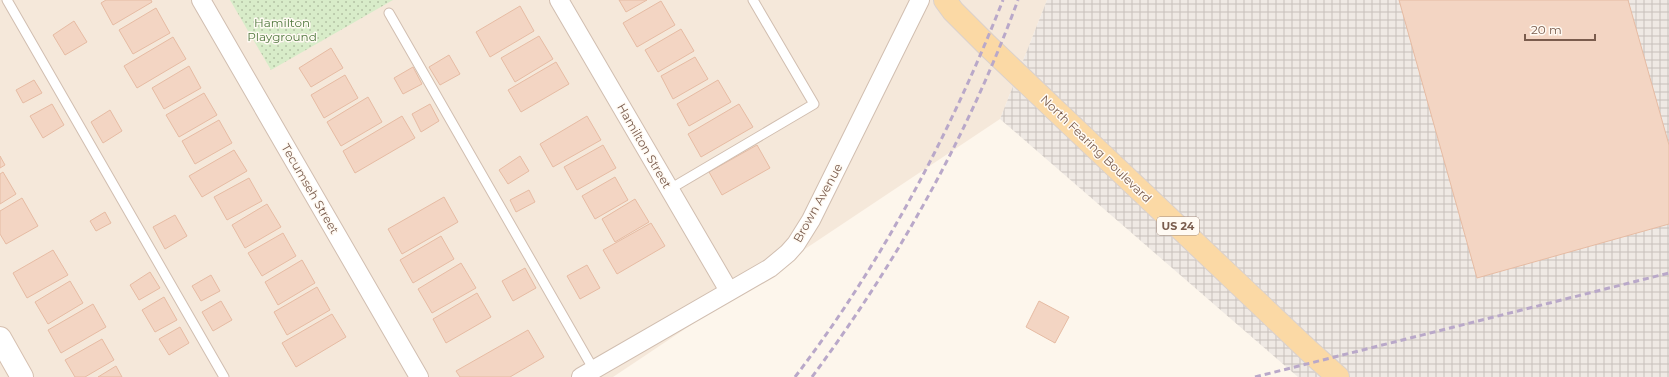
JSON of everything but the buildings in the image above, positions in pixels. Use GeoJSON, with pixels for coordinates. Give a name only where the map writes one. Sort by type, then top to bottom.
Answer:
{"type":"FeatureCollection","features":[{"type":"Feature","properties":{"kind":"main road","name":"North Fearing Boulevard"},"geometry":{"type":"LineString","coordinates":[[945,0],[953,11],[987,45],[1338,377]]}},
{"type":"Feature","properties":{"kind":"street","name":"Tecumseh Street"},"geometry":{"type":"LineString","coordinates":[[201,0],[419,377]]}},
{"type":"Feature","properties":{"kind":"street","name":"Hamilton Street"},"geometry":{"type":"LineString","coordinates":[[560,0],[730,291]]}},
{"type":"Feature","properties":{"kind":"street","name":"Brown Avenue"},"geometry":{"type":"LineString","coordinates":[[587,373],[770,268],[788,253],[796,244],[828,189],[920,0]]}},
{"type":"Feature","properties":{"kind":"street"},"geometry":{"type":"LineString","coordinates":[[0,338],[22,377]]}},
{"type":"Feature","properties":{"kind":"lane"},"geometry":{"type":"LineString","coordinates":[[7,0],[224,377]]}},
{"type":"Feature","properties":{"kind":"lane"},"geometry":{"type":"LineString","coordinates":[[670,189],[814,104],[754,0]]}},
{"type":"Feature","properties":{"kind":"lane"},"geometry":{"type":"LineString","coordinates":[[389,14],[587,373]]}},
{"type":"Feature","properties":{"kind":"shaded area"},"geometry":{"type":"Polygon","coordinates":[[[0,0],[1047,0],[1000,119],[613,377],[0,377],[0,0]]]}},
{"type":"Feature","properties":{"kind":"shaded area"},"geometry":{"type":"Polygon","coordinates":[[[1047,0],[1669,0],[1669,377],[1298,377],[1000,119],[1047,0]]]}},
{"type":"Feature","properties":{"kind":"green space","name":"Hamilton Playground"},"geometry":{"type":"Polygon","coordinates":[[[230,0],[393,0],[271,70],[230,0]]]}},
{"type":"Feature","properties":{"kind":"railway"},"geometry":{"type":"LineString","coordinates":[[795,377],[827,334],[857,289],[912,196],[960,99],[1003,0]]}},
{"type":"Feature","properties":{"kind":"railway"},"geometry":{"type":"LineString","coordinates":[[812,377],[873,288],[902,242],[928,196],[954,148],[977,100],[1018,0]]}},
{"type":"Feature","properties":{"kind":"railway"},"geometry":{"type":"LineString","coordinates":[[1255,377],[1669,273]]}}]}
